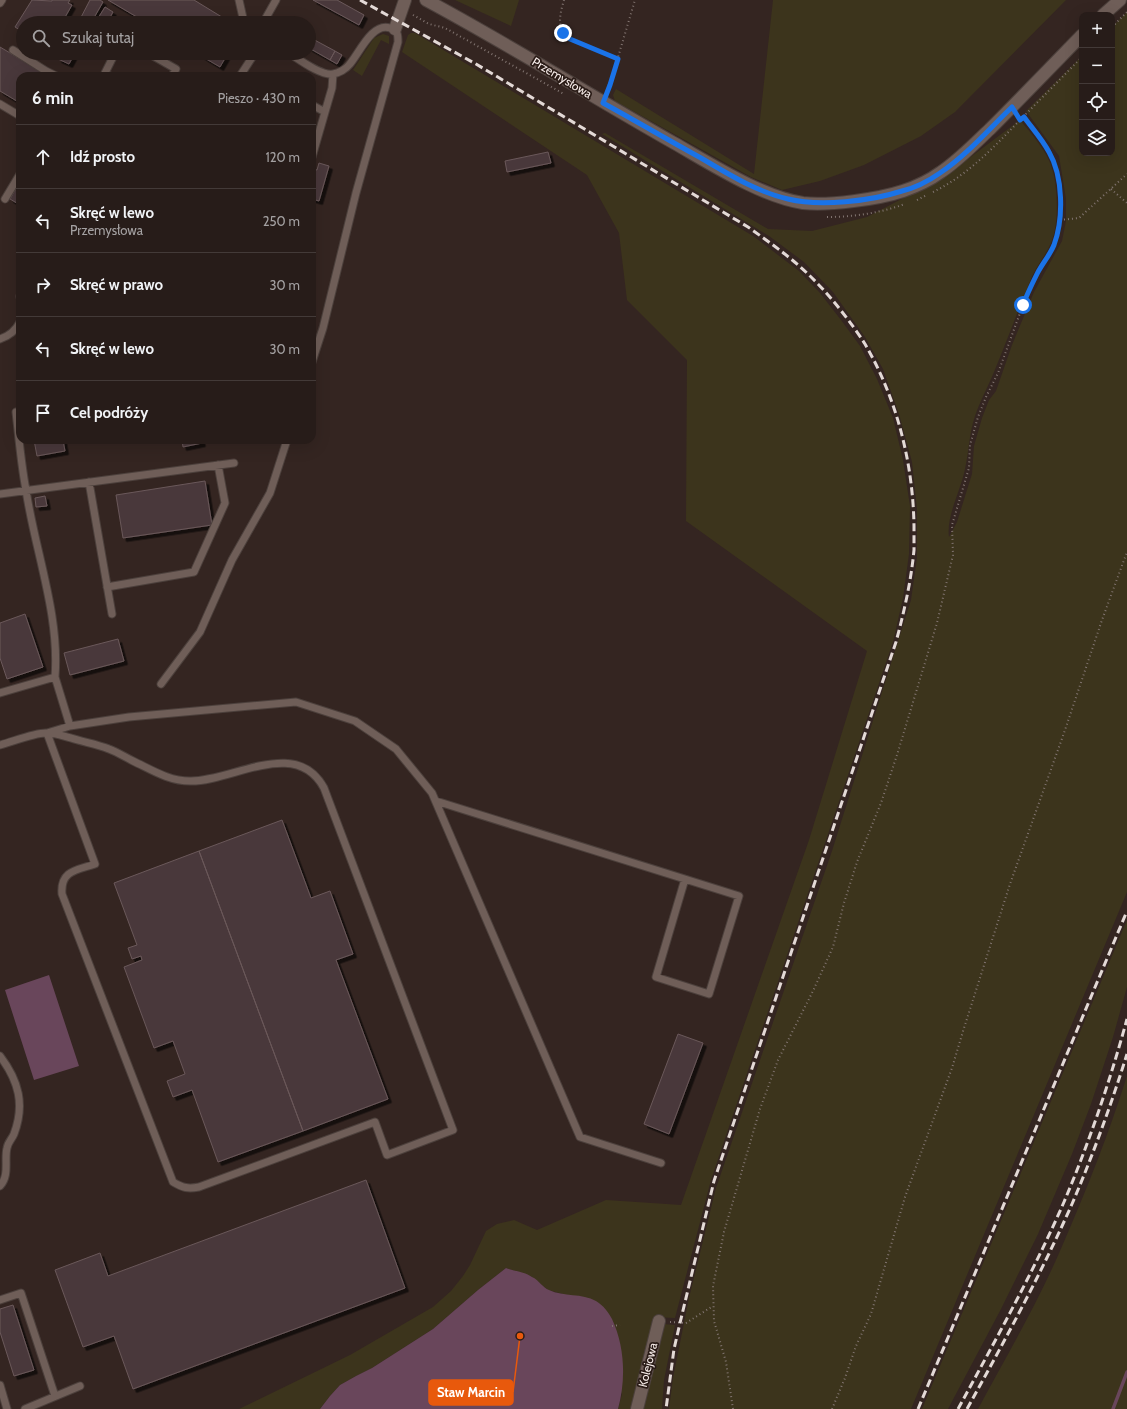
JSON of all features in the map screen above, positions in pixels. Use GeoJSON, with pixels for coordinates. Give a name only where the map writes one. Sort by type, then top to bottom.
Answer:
{"type":"FeatureCollection","features":[{"type":"Feature","properties":{"kind":"street","name":"Przemysłowa"},"geometry":{"type":"LineString","coordinates":[[426,0],[513,48],[603,103],[734,177],[765,191],[804,203],[836,202],[871,198],[903,191],[940,173],[963,154],[1012,107],[1079,38]]}},
{"type":"Feature","properties":{"kind":"street"},"geometry":{"type":"LineString","coordinates":[[1106,12],[1120,0]]}},
{"type":"Feature","properties":{"kind":"street"},"geometry":{"type":"LineString","coordinates":[[395,29],[404,4]]}},
{"type":"Feature","properties":{"kind":"street","name":"Kolejowa"},"geometry":{"type":"LineString","coordinates":[[637,1409],[659,1321]]}},
{"type":"Feature","properties":{"kind":"lane"},"geometry":{"type":"LineString","coordinates":[[239,0],[243,16]]}},
{"type":"Feature","properties":{"kind":"lane"},"geometry":{"type":"LineString","coordinates":[[267,16],[276,0]]}},
{"type":"Feature","properties":{"kind":"lane"},"geometry":{"type":"LineString","coordinates":[[302,60],[323,73],[333,74],[350,65],[369,37],[383,27],[395,29],[398,35],[398,42],[356,193],[323,328],[316,350]]}},
{"type":"Feature","properties":{"kind":"lane"},"geometry":{"type":"LineString","coordinates":[[29,60],[48,72]]}},
{"type":"Feature","properties":{"kind":"lane"},"geometry":{"type":"LineString","coordinates":[[106,72],[112,60]]}},
{"type":"Feature","properties":{"kind":"lane"},"geometry":{"type":"LineString","coordinates":[[160,60],[176,69],[174,72]]}},
{"type":"Feature","properties":{"kind":"lane"},"geometry":{"type":"LineString","coordinates":[[243,72],[250,60]]}},
{"type":"Feature","properties":{"kind":"lane"},"geometry":{"type":"LineString","coordinates":[[316,144],[332,88],[333,74]]}},
{"type":"Feature","properties":{"kind":"lane"},"geometry":{"type":"LineString","coordinates":[[0,104],[16,114]]}},
{"type":"Feature","properties":{"kind":"lane"},"geometry":{"type":"LineString","coordinates":[[316,107],[325,112]]}},
{"type":"Feature","properties":{"kind":"lane"},"geometry":{"type":"LineString","coordinates":[[5,199],[16,181]]}},
{"type":"Feature","properties":{"kind":"lane"},"geometry":{"type":"LineString","coordinates":[[0,339],[6,337],[16,327]]}},
{"type":"Feature","properties":{"kind":"lane"},"geometry":{"type":"LineString","coordinates":[[20,444],[26,490],[52,618],[57,656],[55,676],[70,726]]}},
{"type":"Feature","properties":{"kind":"lane"},"geometry":{"type":"LineString","coordinates":[[161,684],[200,632],[232,560],[270,493],[286,444]]}},
{"type":"Feature","properties":{"kind":"lane"},"geometry":{"type":"LineString","coordinates":[[0,494],[234,463]]}},
{"type":"Feature","properties":{"kind":"lane"},"geometry":{"type":"LineString","coordinates":[[107,587],[194,572],[225,503],[218,465]]}},
{"type":"Feature","properties":{"kind":"lane"},"geometry":{"type":"LineString","coordinates":[[88,482],[112,614]]}},
{"type":"Feature","properties":{"kind":"lane"},"geometry":{"type":"LineString","coordinates":[[0,693],[55,676]]}},
{"type":"Feature","properties":{"kind":"lane"},"geometry":{"type":"LineString","coordinates":[[0,745],[70,726],[129,718],[296,702],[355,721],[396,749],[432,793],[580,1137],[661,1163]]}},
{"type":"Feature","properties":{"kind":"lane"},"geometry":{"type":"LineString","coordinates":[[46,733],[109,749],[162,775],[177,780],[190,781],[214,779],[257,766],[286,763],[296,764],[308,770],[318,778],[324,788],[453,1130],[387,1155],[375,1122],[199,1187],[189,1189],[179,1186],[173,1182],[62,894],[63,880],[67,874],[95,864],[46,733]]}},
{"type":"Feature","properties":{"kind":"lane"},"geometry":{"type":"LineString","coordinates":[[436,801],[740,896],[708,994],[656,977],[685,879]]}},
{"type":"Feature","properties":{"kind":"lane"},"geometry":{"type":"LineString","coordinates":[[0,1056],[8,1066],[17,1084],[20,1102],[18,1121],[13,1136],[7,1145],[5,1158],[7,1171],[0,1186]]}},
{"type":"Feature","properties":{"kind":"lane"},"geometry":{"type":"LineString","coordinates":[[0,1300],[21,1294],[55,1396]]}},
{"type":"Feature","properties":{"kind":"lane"},"geometry":{"type":"LineString","coordinates":[[0,1385],[7,1409]]}},
{"type":"Feature","properties":{"kind":"lane"},"geometry":{"type":"LineString","coordinates":[[25,1409],[80,1386]]}},
{"type":"Feature","properties":{"kind":"path"},"geometry":{"type":"LineString","coordinates":[[564,0],[560,23],[563,33],[570,39],[618,59]]}},
{"type":"Feature","properties":{"kind":"path"},"geometry":{"type":"LineString","coordinates":[[603,103],[610,85],[635,0]]}},
{"type":"Feature","properties":{"kind":"path"},"geometry":{"type":"LineString","coordinates":[[404,4],[423,21],[445,28],[565,95]]}},
{"type":"Feature","properties":{"kind":"path"},"geometry":{"type":"LineString","coordinates":[[1115,24],[1127,12]]}},
{"type":"Feature","properties":{"kind":"path"},"geometry":{"type":"LineString","coordinates":[[914,201],[950,184],[989,153],[1079,60]]}},
{"type":"Feature","properties":{"kind":"path"},"geometry":{"type":"LineString","coordinates":[[1012,107],[1020,120]]}},
{"type":"Feature","properties":{"kind":"path"},"geometry":{"type":"LineString","coordinates":[[733,1409],[726,1362],[714,1321],[713,1306],[713,1286],[724,1232],[760,1110],[778,1060],[813,991],[833,946],[844,903],[857,862],[888,782],[937,623],[954,555],[952,525],[969,468],[970,445],[976,424],[986,397],[998,373],[1023,305],[1037,274],[1054,245],[1060,220],[1060,192],[1054,163],[1043,142],[1024,117],[1020,120]]}},
{"type":"Feature","properties":{"kind":"path"},"geometry":{"type":"LineString","coordinates":[[1060,220],[1079,218],[1127,174]]}},
{"type":"Feature","properties":{"kind":"path"},"geometry":{"type":"LineString","coordinates":[[1111,189],[1127,203]]}},
{"type":"Feature","properties":{"kind":"path"},"geometry":{"type":"LineString","coordinates":[[820,216],[860,215],[892,209],[907,204]]}},
{"type":"Feature","properties":{"kind":"path"},"geometry":{"type":"LineString","coordinates":[[832,1409],[856,1346],[871,1314],[905,1197],[952,1068],[1010,884],[1127,552]]}},
{"type":"Feature","properties":{"kind":"path"},"geometry":{"type":"LineString","coordinates":[[659,1321],[686,1323],[713,1306]]}},
{"type":"Feature","properties":{"kind":"path"},"geometry":{"type":"LineString","coordinates":[[612,1326],[620,1325]]}},
{"type":"Feature","properties":{"kind":"shaded area"},"geometry":{"type":"Polygon","coordinates":[[[455,0],[519,0],[511,26],[455,0]]]}},
{"type":"Feature","properties":{"kind":"shaded area"},"geometry":{"type":"Polygon","coordinates":[[[773,0],[1066,0],[955,112],[921,136],[864,165],[820,181],[782,190],[751,177],[615,101],[613,95],[616,89],[754,174],[773,0]]]}},
{"type":"Feature","properties":{"kind":"shaded area"},"geometry":{"type":"Polygon","coordinates":[[[1127,12],[1127,892],[911,1409],[669,1409],[673,1378],[689,1298],[716,1188],[832,851],[911,600],[917,558],[917,509],[912,462],[899,414],[883,369],[865,337],[833,292],[804,262],[769,236],[602,134],[605,133],[768,229],[812,231],[867,217],[944,177],[1020,120],[1041,146],[1052,168],[1057,203],[1055,231],[1045,255],[1033,275],[992,378],[975,416],[971,429],[963,477],[950,520],[949,537],[957,522],[972,474],[974,446],[982,418],[989,400],[996,391],[1012,345],[1034,292],[1062,241],[1066,221],[1066,199],[1059,156],[1026,111],[1079,59],[1079,156],[1115,156],[1115,24],[1127,12]]]}},
{"type":"Feature","properties":{"kind":"shaded area"},"geometry":{"type":"Polygon","coordinates":[[[415,33],[753,236],[799,271],[820,293],[860,346],[877,379],[893,418],[903,460],[910,506],[909,554],[903,598],[893,642],[711,1180],[675,1318],[654,1317],[632,1409],[618,1409],[622,1394],[563,1294],[548,1290],[532,1277],[506,1268],[433,1329],[372,1368],[340,1385],[320,1409],[239,1409],[350,1355],[433,1307],[451,1291],[463,1276],[470,1265],[486,1231],[497,1224],[514,1220],[537,1230],[606,1200],[681,1205],[809,840],[867,651],[686,521],[687,360],[627,300],[619,233],[587,175],[402,52],[408,35],[415,33]]]}},
{"type":"Feature","properties":{"kind":"shaded area"},"geometry":{"type":"Polygon","coordinates":[[[383,34],[389,36],[389,44],[381,40],[362,76],[353,70],[374,38],[383,34]]]}},
{"type":"Feature","properties":{"kind":"shaded area"},"geometry":{"type":"Polygon","coordinates":[[[1127,920],[1127,987],[1113,1037],[1091,1104],[1072,1154],[1038,1234],[1001,1309],[948,1409],[922,1409],[1127,920]]]}},
{"type":"Feature","properties":{"kind":"shaded area"},"geometry":{"type":"Polygon","coordinates":[[[49,975],[79,1066],[34,1080],[5,990],[49,975]]]}},
{"type":"Feature","properties":{"kind":"shaded area"},"geometry":{"type":"Polygon","coordinates":[[[1127,1076],[1127,1409],[978,1409],[1054,1265],[1081,1203],[1113,1119],[1127,1076]]]}},
{"type":"Feature","properties":{"kind":"shaded area"},"geometry":{"type":"Polygon","coordinates":[[[506,1268],[529,1275],[547,1289],[555,1292],[591,1299],[599,1303],[607,1312],[612,1319],[620,1341],[622,1352],[623,1375],[621,1398],[618,1409],[320,1409],[340,1385],[372,1368],[433,1329],[506,1268]]]}},
{"type":"Feature","properties":{"kind":"shaded area"},"geometry":{"type":"Polygon","coordinates":[[[663,1324],[675,1325],[664,1380],[662,1409],[640,1409],[663,1324]]]}},
{"type":"Feature","properties":{"kind":"building"},"geometry":{"type":"Polygon","coordinates":[[[32,0],[70,0],[68,3],[72,5],[66,16],[22,16],[32,0]]]}},
{"type":"Feature","properties":{"kind":"building"},"geometry":{"type":"Polygon","coordinates":[[[90,0],[100,0],[103,2],[95,16],[82,16],[90,0]]]}},
{"type":"Feature","properties":{"kind":"building"},"geometry":{"type":"Polygon","coordinates":[[[108,0],[194,0],[220,16],[135,16],[108,0]]]}},
{"type":"Feature","properties":{"kind":"building"},"geometry":{"type":"Polygon","coordinates":[[[313,0],[337,0],[364,15],[359,25],[313,0]]]}},
{"type":"Feature","properties":{"kind":"building"},"geometry":{"type":"Polygon","coordinates":[[[105,7],[113,12],[111,16],[99,16],[105,7]]]}},
{"type":"Feature","properties":{"kind":"building"},"geometry":{"type":"Polygon","coordinates":[[[316,41],[335,51],[330,60],[316,52],[316,41]]]}},
{"type":"Feature","properties":{"kind":"building"},"geometry":{"type":"Polygon","coordinates":[[[0,47],[16,56],[16,60],[22,60],[42,72],[16,72],[16,101],[0,91],[0,47]]]}},
{"type":"Feature","properties":{"kind":"building"},"geometry":{"type":"Polygon","coordinates":[[[335,51],[342,55],[337,64],[330,60],[335,51]]]}},
{"type":"Feature","properties":{"kind":"building"},"geometry":{"type":"Polygon","coordinates":[[[60,60],[71,60],[69,64],[60,60]]]}},
{"type":"Feature","properties":{"kind":"building"},"geometry":{"type":"Polygon","coordinates":[[[208,60],[224,60],[220,67],[208,60]]]}},
{"type":"Feature","properties":{"kind":"building"},"geometry":{"type":"Polygon","coordinates":[[[548,152],[551,163],[507,172],[505,161],[548,152]]]}},
{"type":"Feature","properties":{"kind":"building"},"geometry":{"type":"Polygon","coordinates":[[[319,163],[329,166],[319,201],[316,200],[317,170],[319,163]]]}},
{"type":"Feature","properties":{"kind":"building"},"geometry":{"type":"Polygon","coordinates":[[[16,188],[16,203],[10,199],[16,188]]]}},
{"type":"Feature","properties":{"kind":"building"},"geometry":{"type":"Polygon","coordinates":[[[35,444],[64,444],[65,451],[37,456],[35,444]]]}},
{"type":"Feature","properties":{"kind":"building"},"geometry":{"type":"Polygon","coordinates":[[[183,444],[197,444],[183,447],[183,444]]]}},
{"type":"Feature","properties":{"kind":"building"},"geometry":{"type":"Polygon","coordinates":[[[205,481],[212,525],[123,538],[116,495],[205,481]]]}},
{"type":"Feature","properties":{"kind":"building"},"geometry":{"type":"Polygon","coordinates":[[[45,496],[47,506],[36,507],[35,498],[45,496]]]}},
{"type":"Feature","properties":{"kind":"building"},"geometry":{"type":"Polygon","coordinates":[[[25,614],[43,667],[7,679],[0,658],[0,623],[25,614]]]}},
{"type":"Feature","properties":{"kind":"building"},"geometry":{"type":"Polygon","coordinates":[[[118,639],[124,661],[70,675],[64,653],[118,639]]]}},
{"type":"Feature","properties":{"kind":"building"},"geometry":{"type":"Polygon","coordinates":[[[282,820],[311,898],[330,891],[353,954],[336,960],[388,1099],[303,1131],[199,851],[282,820]]]}},
{"type":"Feature","properties":{"kind":"building"},"geometry":{"type":"Polygon","coordinates":[[[199,851],[303,1131],[218,1162],[192,1090],[173,1097],[167,1081],[185,1074],[173,1041],[154,1048],[124,967],[142,960],[141,956],[132,959],[128,948],[137,945],[114,883],[199,851]]]}},
{"type":"Feature","properties":{"kind":"building"},"geometry":{"type":"Polygon","coordinates":[[[678,1034],[703,1043],[669,1134],[644,1124],[678,1034]]]}},
{"type":"Feature","properties":{"kind":"building"},"geometry":{"type":"Polygon","coordinates":[[[366,1180],[405,1288],[133,1389],[114,1336],[83,1347],[55,1270],[100,1253],[108,1276],[366,1180]]]}},
{"type":"Feature","properties":{"kind":"building"},"geometry":{"type":"Polygon","coordinates":[[[13,1305],[34,1370],[14,1376],[0,1332],[0,1309],[13,1305]]]}},
{"type":"Feature","properties":{"kind":"waterway"},"geometry":{"type":"LineString","coordinates":[[1113,1409],[1127,1372]]}},
{"type":"Feature","properties":{"kind":"railway"},"geometry":{"type":"LineString","coordinates":[[360,0],[476,64],[748,227],[792,260],[829,296],[865,344],[886,387],[901,432],[906,455],[913,502],[914,550],[909,585],[899,631],[714,1181],[674,1349],[666,1409]]}},
{"type":"Feature","properties":{"kind":"railway"},"geometry":{"type":"LineString","coordinates":[[918,1409],[1127,911]]}},
{"type":"Feature","properties":{"kind":"railway"},"geometry":{"type":"LineString","coordinates":[[958,1409],[1027,1281],[1064,1202],[1098,1112],[1114,1065],[1127,1019]]}},
{"type":"Feature","properties":{"kind":"railway"},"geometry":{"type":"LineString","coordinates":[[967,1409],[1035,1282],[1072,1204],[1115,1092],[1127,1054]]}},
{"type":"Feature","properties":{"kind":"place","name":"Staw Marcin"},"geometry":{"type":"Point","coordinates":[520,1336]}},
{"type":"Feature","properties":{"kind":"route"},"geometry":{"type":"LineString","coordinates":[[563,33],[570,39],[618,59],[603,103],[734,177],[765,191],[804,203],[836,202],[871,198],[903,191],[924,182],[940,173],[963,154],[1012,107],[1020,120],[1024,117],[1050,153],[1058,177],[1061,203],[1060,220],[1054,245],[1037,274],[1023,305]]}}]}
